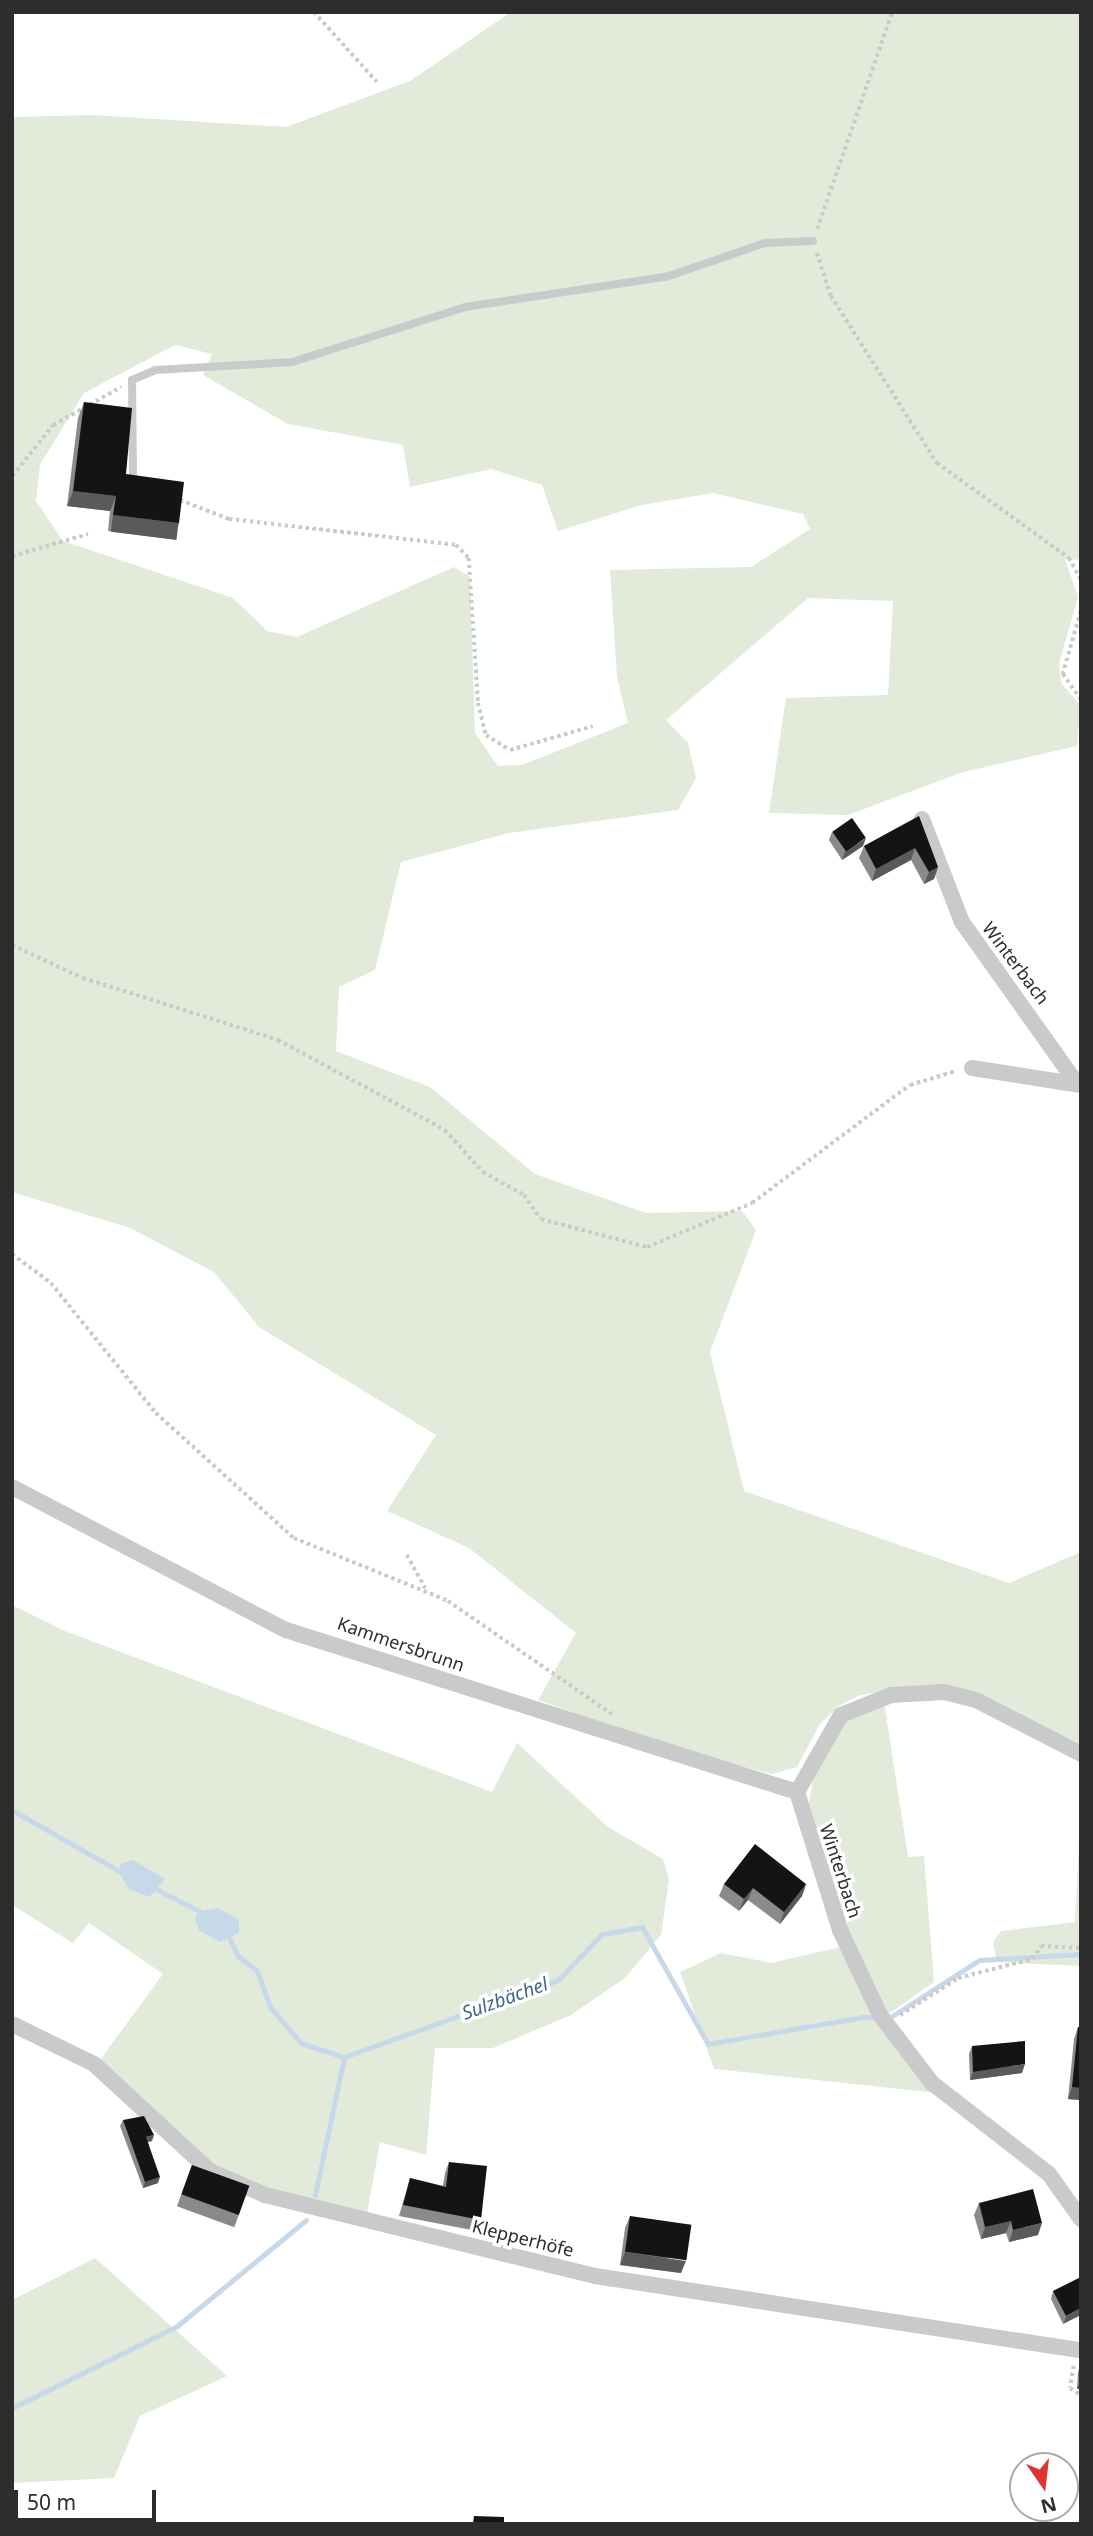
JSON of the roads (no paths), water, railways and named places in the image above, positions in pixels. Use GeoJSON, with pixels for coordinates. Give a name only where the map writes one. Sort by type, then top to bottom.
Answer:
{"type":"FeatureCollection","features":[{"type":"Feature","properties":{"kind":"street","name":"Winterbach"},"geometry":{"type":"LineString","coordinates":[[922,819],[962,922],[1079,1084]]}},
{"type":"Feature","properties":{"kind":"street","name":"Winterbach"},"geometry":{"type":"LineString","coordinates":[[972,1069],[1079,1084]]}},
{"type":"Feature","properties":{"kind":"street","name":"Kammersbrunn"},"geometry":{"type":"LineString","coordinates":[[12,1487],[286,1630],[797,1792]]}},
{"type":"Feature","properties":{"kind":"street"},"geometry":{"type":"LineString","coordinates":[[797,1792],[841,1715],[891,1695],[945,1692],[976,1700],[1081,1754]]}},
{"type":"Feature","properties":{"kind":"street","name":"Winterbach"},"geometry":{"type":"LineString","coordinates":[[797,1792],[840,1930],[885,2021],[932,2083],[1049,2174],[1081,2219]]}},
{"type":"Feature","properties":{"kind":"street","name":"Klepperhöfe"},"geometry":{"type":"LineString","coordinates":[[12,2024],[94,2064],[210,2171],[265,2195],[595,2276],[1081,2350]]}},
{"type":"Feature","properties":{"kind":"lane"},"geometry":{"type":"LineString","coordinates":[[133,474],[132,380],[155,370],[292,362],[465,306],[669,276],[765,243],[813,241]]}},
{"type":"Feature","properties":{"kind":"water"},"geometry":{"type":"Polygon","coordinates":[[[133,1860],[165,1879],[150,1897],[129,1889],[119,1872],[121,1864],[133,1860]]]}},
{"type":"Feature","properties":{"kind":"water"},"geometry":{"type":"Polygon","coordinates":[[[218,1908],[239,1920],[239,1933],[220,1942],[199,1930],[195,1919],[198,1912],[218,1908]]]}},
{"type":"Feature","properties":{"kind":"waterway","name":"Sulzbächel"},"geometry":{"type":"LineString","coordinates":[[12,1810],[124,1874]]}},
{"type":"Feature","properties":{"kind":"waterway","name":"Sulzbächel"},"geometry":{"type":"LineString","coordinates":[[152,1887],[203,1913]]}},
{"type":"Feature","properties":{"kind":"waterway","name":"Sulzbächel"},"geometry":{"type":"LineString","coordinates":[[228,1935],[238,1956],[257,1971],[270,2007],[301,2043],[344,2057],[558,1980],[602,1934],[642,1927],[708,2044],[863,2017],[889,2018],[979,1960],[1081,1954]]}},
{"type":"Feature","properties":{"kind":"waterway"},"geometry":{"type":"LineString","coordinates":[[315,2195],[344,2057]]}},
{"type":"Feature","properties":{"kind":"waterway"},"geometry":{"type":"LineString","coordinates":[[12,2408],[177,2326],[306,2220]]}}]}
